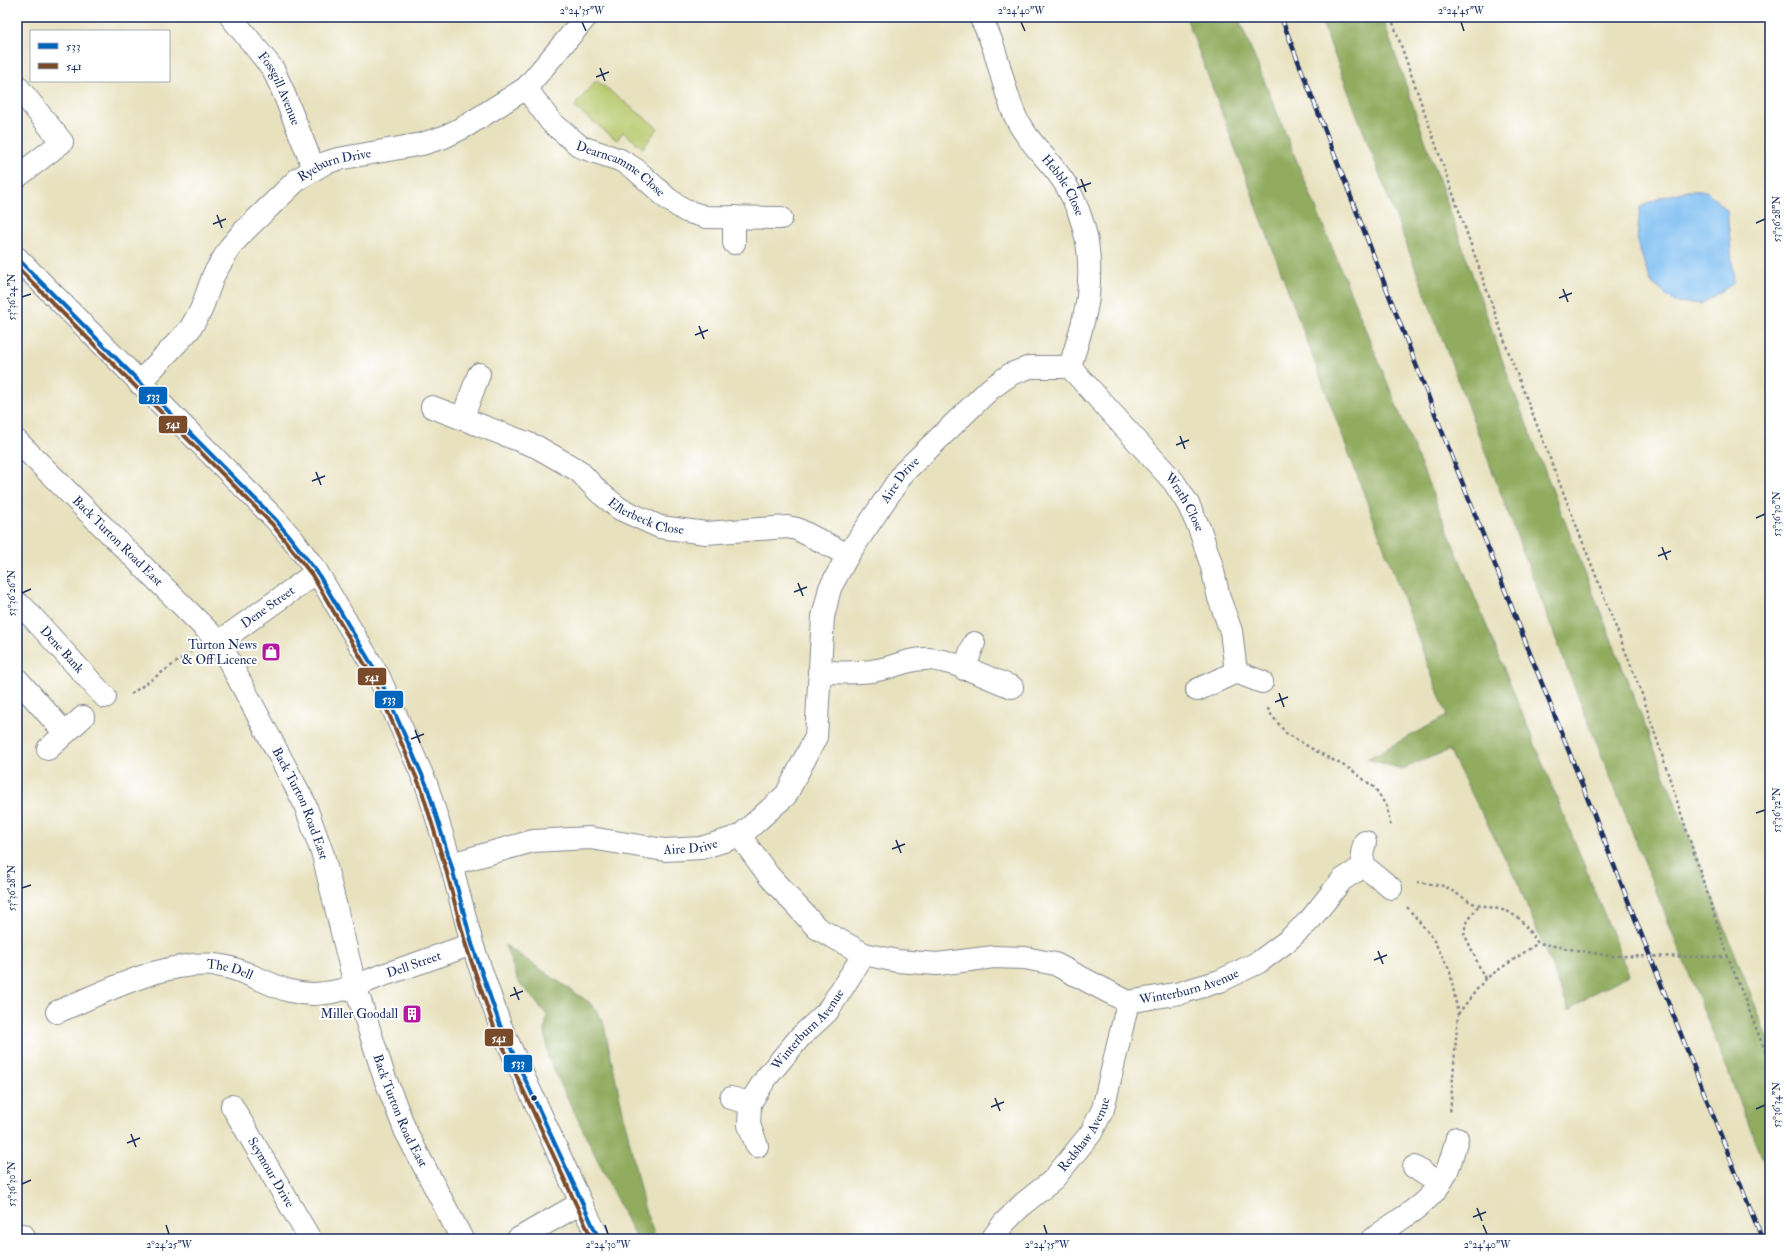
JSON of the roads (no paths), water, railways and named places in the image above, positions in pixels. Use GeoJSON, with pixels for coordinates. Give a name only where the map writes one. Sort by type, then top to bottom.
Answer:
{"type":"FeatureCollection","features":[{"type":"Feature","properties":{"kind":"street","name":"Fossgill Avenue"},"geometry":{"type":"LineString","coordinates":[[231,17],[273,70],[314,169]]}},
{"type":"Feature","properties":{"kind":"street","name":"Ryeburn Drive"},"geometry":{"type":"LineString","coordinates":[[139,383],[190,329],[200,310],[214,274],[231,246],[242,233],[298,179],[314,169],[338,159],[422,144],[444,137],[466,126],[526,88],[586,17]]}},
{"type":"Feature","properties":{"kind":"street","name":"Hebble Close"},"geometry":{"type":"LineString","coordinates":[[980,17],[995,48],[1009,98],[1017,120],[1030,140],[1065,184],[1082,216],[1090,251],[1088,297],[1070,367]]}},
{"type":"Feature","properties":{"kind":"street"},"geometry":{"type":"LineString","coordinates":[[17,86],[62,142],[17,177]]}},
{"type":"Feature","properties":{"kind":"street","name":"Dearncamme Close"},"geometry":{"type":"LineString","coordinates":[[526,88],[551,122],[581,147],[620,160],[635,169],[668,199],[686,210],[706,217],[781,218]]}},
{"type":"Feature","properties":{"kind":"street"},"geometry":{"type":"LineString","coordinates":[[734,217],[734,243]]}},
{"type":"Feature","properties":{"kind":"street"},"geometry":{"type":"LineString","coordinates":[[17,258],[276,520],[317,572],[379,677],[428,786],[451,864],[472,944],[500,1025],[581,1203],[599,1239]]}},
{"type":"Feature","properties":{"kind":"street","name":"Aire Drive"},"geometry":{"type":"LineString","coordinates":[[451,864],[533,841],[590,838],[665,850],[700,848],[740,836],[786,795],[816,737],[823,616],[830,588],[848,555],[904,472],[990,390],[1011,374],[1030,368],[1070,367]]}},
{"type":"Feature","properties":{"kind":"street","name":"Wrath Close"},"geometry":{"type":"LineString","coordinates":[[1070,367],[1174,482],[1188,504],[1200,530],[1212,567],[1219,598],[1231,631],[1236,672]]}},
{"type":"Feature","properties":{"kind":"street"},"geometry":{"type":"LineString","coordinates":[[462,419],[480,374]]}},
{"type":"Feature","properties":{"kind":"street","name":"Ellerbeck Close"},"geometry":{"type":"LineString","coordinates":[[432,407],[537,447],[579,471],[599,492],[620,509],[660,527],[706,533],[787,527],[797,529],[848,555]]}},
{"type":"Feature","properties":{"kind":"street","name":"Back Turton Road East"},"geometry":{"type":"LineString","coordinates":[[17,441],[217,639],[304,802],[323,855],[355,985],[384,1076],[406,1132],[462,1239]]}},
{"type":"Feature","properties":{"kind":"street","name":"Dene Street"},"geometry":{"type":"LineString","coordinates":[[217,639],[317,572]]}},
{"type":"Feature","properties":{"kind":"street","name":"Dene Bank"},"geometry":{"type":"LineString","coordinates":[[17,603],[24,608],[115,697]]}},
{"type":"Feature","properties":{"kind":"street"},"geometry":{"type":"LineString","coordinates":[[964,669],[974,642]]}},
{"type":"Feature","properties":{"kind":"street"},"geometry":{"type":"LineString","coordinates":[[819,672],[866,672],[878,670],[908,660],[928,659],[946,662],[1012,687]]}},
{"type":"Feature","properties":{"kind":"street"},"geometry":{"type":"LineString","coordinates":[[1198,690],[1236,672],[1262,682]]}},
{"type":"Feature","properties":{"kind":"street"},"geometry":{"type":"LineString","coordinates":[[17,679],[65,733]]}},
{"type":"Feature","properties":{"kind":"street"},"geometry":{"type":"LineString","coordinates":[[48,749],[83,717]]}},
{"type":"Feature","properties":{"kind":"street","name":"Winterburn Avenue"},"geometry":{"type":"LineString","coordinates":[[740,836],[769,876],[816,928],[864,954],[897,961],[937,964],[994,957],[1025,958],[1055,964],[1128,1002],[1180,993],[1220,981],[1259,962],[1286,942],[1310,920],[1342,880],[1364,866]]}},
{"type":"Feature","properties":{"kind":"street"},"geometry":{"type":"LineString","coordinates":[[1365,842],[1362,853],[1364,866],[1391,888]]}},
{"type":"Feature","properties":{"kind":"street","name":"Dell Street"},"geometry":{"type":"LineString","coordinates":[[355,985],[472,944]]}},
{"type":"Feature","properties":{"kind":"street","name":"Winterburn Avenue"},"geometry":{"type":"LineString","coordinates":[[757,1146],[741,1101],[766,1078],[796,1043],[827,1012],[864,954]]}},
{"type":"Feature","properties":{"kind":"street","name":"The Dell"},"geometry":{"type":"LineString","coordinates":[[57,1012],[97,986],[168,968],[205,965],[232,968],[285,991],[305,994],[326,993],[355,985]]}},
{"type":"Feature","properties":{"kind":"street","name":"Redshaw Avenue"},"geometry":{"type":"LineString","coordinates":[[992,1239],[1003,1224],[1024,1203],[1052,1181],[1091,1133],[1103,1109],[1128,1002]]}},
{"type":"Feature","properties":{"kind":"street","name":"Seymour Drive"},"geometry":{"type":"LineString","coordinates":[[232,1106],[310,1239]]}},
{"type":"Feature","properties":{"kind":"street"},"geometry":{"type":"LineString","coordinates":[[1373,1239],[1430,1197],[1440,1184],[1447,1171],[1458,1138]]}},
{"type":"Feature","properties":{"kind":"street"},"geometry":{"type":"LineString","coordinates":[[1414,1167],[1440,1184]]}},
{"type":"Feature","properties":{"kind":"street"},"geometry":{"type":"LineString","coordinates":[[518,1239],[581,1203]]}},
{"type":"Feature","properties":{"kind":"water"},"geometry":{"type":"Polygon","coordinates":[[[1687,191],[1706,191],[1727,210],[1734,283],[1701,304],[1675,302],[1651,282],[1637,242],[1640,207],[1662,197],[1687,191]]]}},
{"type":"Feature","properties":{"kind":"railway"},"geometry":{"type":"LineString","coordinates":[[1281,17],[1432,406],[1762,1239]]}},
{"type":"Feature","properties":{"kind":"place","name":"Turton News & Off Licence"},"geometry":{"type":"Point","coordinates":[271,652]}},
{"type":"Feature","properties":{"kind":"place","name":"Miller Goodall"},"geometry":{"type":"Point","coordinates":[412,1014]}}]}
